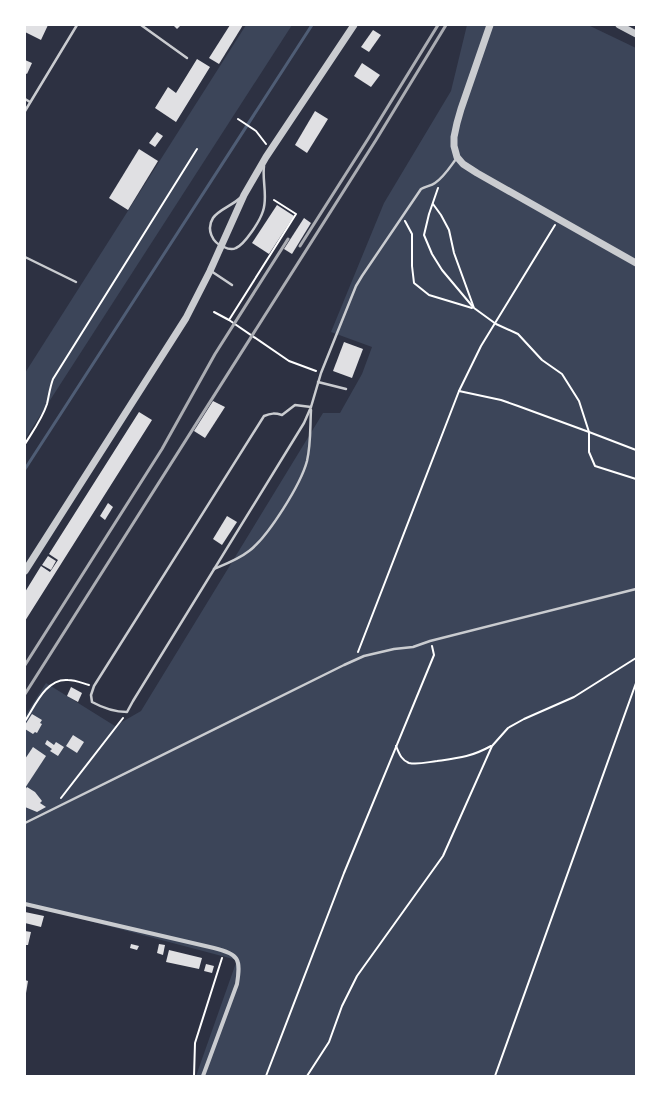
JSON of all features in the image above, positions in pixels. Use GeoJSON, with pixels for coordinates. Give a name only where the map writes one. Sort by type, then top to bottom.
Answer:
{"type":"FeatureCollection","features":[{"type":"Feature","properties":{"kind":"street"},"geometry":{"type":"LineString","coordinates":[[25,571],[174,338],[210,271],[244,195],[270,150],[354,25]]}},
{"type":"Feature","properties":{"kind":"street"},"geometry":{"type":"LineString","coordinates":[[490,25],[457,123],[454,146],[457,157],[463,164],[477,173],[636,263]]}},
{"type":"Feature","properties":{"kind":"street"},"geometry":{"type":"LineString","coordinates":[[619,25],[636,34]]}},
{"type":"Feature","properties":{"kind":"street"},"geometry":{"type":"LineString","coordinates":[[25,904],[224,950],[232,954],[238,960],[239,969],[237,984],[203,1076]]}},
{"type":"Feature","properties":{"kind":"lane"},"geometry":{"type":"LineString","coordinates":[[25,111],[77,25]]}},
{"type":"Feature","properties":{"kind":"lane"},"geometry":{"type":"LineString","coordinates":[[141,25],[186,58]]}},
{"type":"Feature","properties":{"kind":"lane"},"geometry":{"type":"LineString","coordinates":[[25,99],[30,102]]}},
{"type":"Feature","properties":{"kind":"lane"},"geometry":{"type":"LineString","coordinates":[[244,195],[235,203],[218,213],[211,223],[210,229],[213,239],[221,246],[232,249],[241,244],[263,213],[265,203],[263,174],[266,157]]}},
{"type":"Feature","properties":{"kind":"lane"},"geometry":{"type":"LineString","coordinates":[[311,407],[295,405],[282,415],[277,413],[264,416],[94,686],[91,695],[92,702],[117,712],[127,712],[301,429],[311,407],[321,373],[356,286],[421,189],[427,185],[434,184],[442,177],[457,157]]}},
{"type":"Feature","properties":{"kind":"lane"},"geometry":{"type":"LineString","coordinates":[[25,257],[76,282]]}},
{"type":"Feature","properties":{"kind":"lane"},"geometry":{"type":"LineString","coordinates":[[210,271],[232,284]]}},
{"type":"Feature","properties":{"kind":"lane"},"geometry":{"type":"LineString","coordinates":[[318,382],[346,390]]}},
{"type":"Feature","properties":{"kind":"lane"},"geometry":{"type":"LineString","coordinates":[[214,569],[241,556],[260,541],[291,495],[302,474],[306,462],[311,436],[311,407]]}},
{"type":"Feature","properties":{"kind":"lane"},"geometry":{"type":"LineString","coordinates":[[25,823],[364,656],[394,649],[413,647],[430,641],[636,589]]}},
{"type":"Feature","properties":{"kind":"path"},"geometry":{"type":"LineString","coordinates":[[238,119],[256,131],[270,150]]}},
{"type":"Feature","properties":{"kind":"path"},"geometry":{"type":"LineString","coordinates":[[25,444],[40,420],[47,403],[53,379],[197,149]]}},
{"type":"Feature","properties":{"kind":"path"},"geometry":{"type":"LineString","coordinates":[[442,177],[429,214],[424,235],[432,254],[442,270],[474,308],[496,324],[518,334],[542,360],[562,374],[579,401],[590,432],[589,452],[595,466],[636,479]]}},
{"type":"Feature","properties":{"kind":"path"},"geometry":{"type":"LineString","coordinates":[[229,320],[296,214],[274,200]]}},
{"type":"Feature","properties":{"kind":"path"},"geometry":{"type":"LineString","coordinates":[[433,204],[449,230],[454,253],[474,308]]}},
{"type":"Feature","properties":{"kind":"path"},"geometry":{"type":"LineString","coordinates":[[402,216],[412,234],[412,266],[414,283],[429,295],[474,308]]}},
{"type":"Feature","properties":{"kind":"path"},"geometry":{"type":"LineString","coordinates":[[355,660],[459,391],[481,346],[496,324],[559,219]]}},
{"type":"Feature","properties":{"kind":"path"},"geometry":{"type":"LineString","coordinates":[[214,312],[229,320],[289,360],[321,373]]}},
{"type":"Feature","properties":{"kind":"path"},"geometry":{"type":"LineString","coordinates":[[459,391],[501,400],[636,450]]}},
{"type":"Feature","properties":{"kind":"path"},"geometry":{"type":"LineString","coordinates":[[266,1076],[344,873],[434,655],[432,649]]}},
{"type":"Feature","properties":{"kind":"path"},"geometry":{"type":"LineString","coordinates":[[307,1076],[329,1042],[342,1006],[357,976],[443,856],[492,746],[508,728],[574,697],[636,658]]}},
{"type":"Feature","properties":{"kind":"path"},"geometry":{"type":"LineString","coordinates":[[25,721],[46,690],[54,682],[66,680],[94,686]]}},
{"type":"Feature","properties":{"kind":"path"},"geometry":{"type":"LineString","coordinates":[[495,1076],[636,683]]}},
{"type":"Feature","properties":{"kind":"path"},"geometry":{"type":"LineString","coordinates":[[61,798],[127,712]]}},
{"type":"Feature","properties":{"kind":"path"},"geometry":{"type":"LineString","coordinates":[[396,746],[401,758],[409,763],[422,763],[461,758],[479,753],[492,746]]}},
{"type":"Feature","properties":{"kind":"path"},"geometry":{"type":"LineString","coordinates":[[194,1076],[195,1043],[224,950]]}},
{"type":"Feature","properties":{"kind":"shaded area"},"geometry":{"type":"Polygon","coordinates":[[[246,25],[292,25],[25,439],[25,373],[246,25]]]}},
{"type":"Feature","properties":{"kind":"shaded area"},"geometry":{"type":"Polygon","coordinates":[[[467,25],[588,25],[636,48],[636,1076],[196,1076],[237,960],[25,904],[25,716],[46,683],[115,726],[141,711],[323,413],[340,413],[362,374],[372,347],[331,332],[384,203],[451,91],[467,25]]]}},
{"type":"Feature","properties":{"kind":"building"},"geometry":{"type":"Polygon","coordinates":[[[25,25],[48,25],[41,40],[25,32],[25,25]]]}},
{"type":"Feature","properties":{"kind":"building"},"geometry":{"type":"Polygon","coordinates":[[[173,25],[181,25],[177,29],[173,25]]]}},
{"type":"Feature","properties":{"kind":"building"},"geometry":{"type":"Polygon","coordinates":[[[230,25],[243,25],[219,64],[209,58],[230,25]]]}},
{"type":"Feature","properties":{"kind":"building"},"geometry":{"type":"Polygon","coordinates":[[[373,30],[381,35],[369,52],[361,47],[373,30]]]}},
{"type":"Feature","properties":{"kind":"building"},"geometry":{"type":"Polygon","coordinates":[[[197,59],[210,67],[176,122],[155,108],[168,87],[176,93],[197,59]]]}},
{"type":"Feature","properties":{"kind":"building"},"geometry":{"type":"Polygon","coordinates":[[[25,60],[32,63],[27,74],[25,73],[25,60]]]}},
{"type":"Feature","properties":{"kind":"building"},"geometry":{"type":"Polygon","coordinates":[[[362,63],[380,75],[371,87],[354,76],[362,63]]]}},
{"type":"Feature","properties":{"kind":"building"},"geometry":{"type":"Polygon","coordinates":[[[315,111],[328,119],[307,153],[295,145],[315,111]]]}},
{"type":"Feature","properties":{"kind":"building"},"geometry":{"type":"Polygon","coordinates":[[[157,132],[163,136],[155,147],[149,143],[157,132]]]}},
{"type":"Feature","properties":{"kind":"building"},"geometry":{"type":"Polygon","coordinates":[[[139,149],[158,161],[128,210],[109,198],[139,149]]]}},
{"type":"Feature","properties":{"kind":"building"},"geometry":{"type":"Polygon","coordinates":[[[277,205],[294,216],[269,254],[252,243],[277,205]]]}},
{"type":"Feature","properties":{"kind":"building"},"geometry":{"type":"Polygon","coordinates":[[[304,218],[311,223],[292,254],[284,249],[304,218]]]}},
{"type":"Feature","properties":{"kind":"building"},"geometry":{"type":"Polygon","coordinates":[[[344,342],[363,349],[352,378],[333,371],[344,342]]]}},
{"type":"Feature","properties":{"kind":"building"},"geometry":{"type":"Polygon","coordinates":[[[213,401],[225,407],[205,438],[194,431],[213,401]]]}},
{"type":"Feature","properties":{"kind":"building"},"geometry":{"type":"Polygon","coordinates":[[[139,412],[152,420],[25,621],[25,592],[41,566],[50,572],[58,560],[49,554],[139,412]]]}},
{"type":"Feature","properties":{"kind":"building"},"geometry":{"type":"Polygon","coordinates":[[[108,503],[113,507],[105,520],[100,516],[108,503]]]}},
{"type":"Feature","properties":{"kind":"building"},"geometry":{"type":"Polygon","coordinates":[[[227,516],[237,522],[222,545],[213,539],[227,516]]]}},
{"type":"Feature","properties":{"kind":"building"},"geometry":{"type":"Polygon","coordinates":[[[48,556],[56,561],[51,570],[42,565],[48,556]]]}},
{"type":"Feature","properties":{"kind":"building"},"geometry":{"type":"Polygon","coordinates":[[[71,687],[82,693],[78,702],[67,696],[71,687]]]}},
{"type":"Feature","properties":{"kind":"building"},"geometry":{"type":"Polygon","coordinates":[[[32,714],[42,720],[40,723],[42,724],[37,733],[35,732],[33,734],[25,729],[25,725],[32,714]]]}},
{"type":"Feature","properties":{"kind":"building"},"geometry":{"type":"Polygon","coordinates":[[[73,735],[84,742],[77,753],[66,746],[73,735]]]}},
{"type":"Feature","properties":{"kind":"building"},"geometry":{"type":"Polygon","coordinates":[[[47,740],[54,745],[56,742],[64,747],[58,756],[50,751],[52,749],[45,744],[47,740]]]}},
{"type":"Feature","properties":{"kind":"building"},"geometry":{"type":"Polygon","coordinates":[[[33,747],[46,756],[25,788],[25,759],[33,747]]]}},
{"type":"Feature","properties":{"kind":"building"},"geometry":{"type":"Polygon","coordinates":[[[27,787],[35,792],[42,801],[40,803],[46,807],[37,812],[25,807],[25,790],[27,787]]]}},
{"type":"Feature","properties":{"kind":"building"},"geometry":{"type":"Polygon","coordinates":[[[25,912],[44,916],[41,927],[25,923],[25,912]]]}},
{"type":"Feature","properties":{"kind":"building"},"geometry":{"type":"Polygon","coordinates":[[[25,931],[31,932],[28,945],[25,945],[25,931]]]}},
{"type":"Feature","properties":{"kind":"building"},"geometry":{"type":"Polygon","coordinates":[[[131,944],[139,946],[137,950],[130,948],[131,944]]]}},
{"type":"Feature","properties":{"kind":"building"},"geometry":{"type":"Polygon","coordinates":[[[159,944],[165,945],[163,955],[157,953],[159,944]]]}},
{"type":"Feature","properties":{"kind":"building"},"geometry":{"type":"Polygon","coordinates":[[[169,950],[202,958],[199,969],[166,962],[169,950]]]}},
{"type":"Feature","properties":{"kind":"building"},"geometry":{"type":"Polygon","coordinates":[[[206,964],[214,966],[212,973],[204,971],[206,964]]]}},
{"type":"Feature","properties":{"kind":"building"},"geometry":{"type":"Polygon","coordinates":[[[25,980],[28,981],[26,993],[25,993],[25,980]]]}},
{"type":"Feature","properties":{"kind":"waterway"},"geometry":{"type":"LineString","coordinates":[[25,469],[312,25]]}},
{"type":"Feature","properties":{"kind":"railway"},"geometry":{"type":"LineString","coordinates":[[300,246],[438,25]]}},
{"type":"Feature","properties":{"kind":"railway"},"geometry":{"type":"LineString","coordinates":[[25,694],[376,140],[446,25]]}},
{"type":"Feature","properties":{"kind":"railway"},"geometry":{"type":"LineString","coordinates":[[25,665],[162,449],[215,354],[288,239]]}}]}
